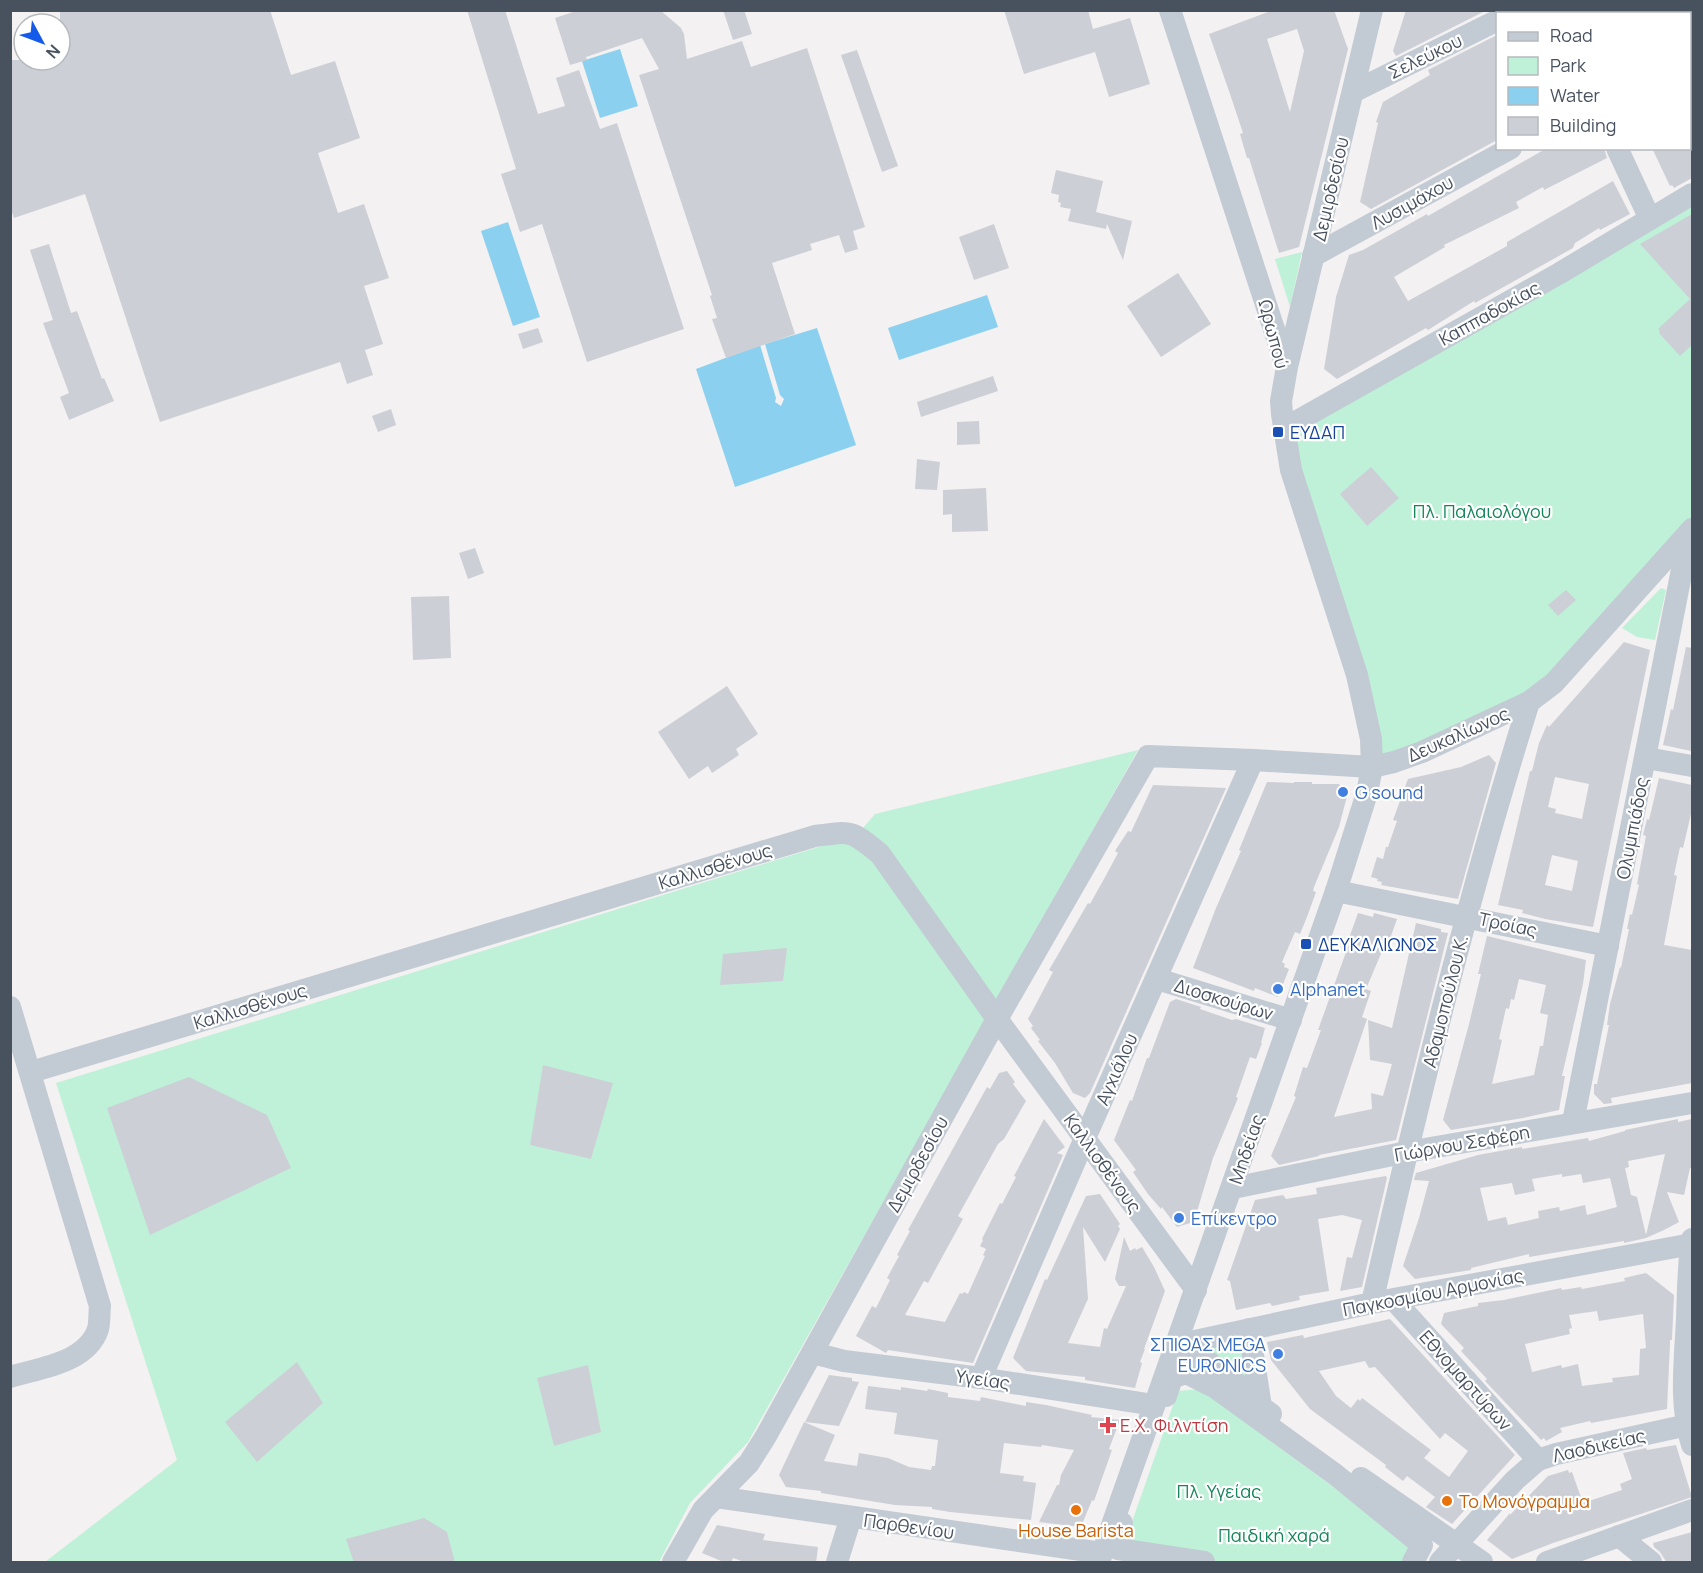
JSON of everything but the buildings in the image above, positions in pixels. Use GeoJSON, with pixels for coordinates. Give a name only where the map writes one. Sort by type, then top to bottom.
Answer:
{"type":"FeatureCollection","features":[{"type":"Feature","properties":{"kind":"street"},"geometry":{"type":"LineString","coordinates":[[1354,10],[1364,46]]}},
{"type":"Feature","properties":{"kind":"street","name":"Δεμιρδεσίου"},"geometry":{"type":"LineString","coordinates":[[1287,367],[1372,10]]}},
{"type":"Feature","properties":{"kind":"street","name":"Ωρωπού"},"geometry":{"type":"LineString","coordinates":[[1176,12],[1287,367],[1281,401],[1283,429],[1291,470],[1358,675],[1371,739],[1372,767]]}},
{"type":"Feature","properties":{"kind":"street","name":"Σελεύκου"},"geometry":{"type":"LineString","coordinates":[[1353,92],[1496,20]]}},
{"type":"Feature","properties":{"kind":"street","name":"Λυσιμάχου"},"geometry":{"type":"LineString","coordinates":[[1313,256],[1507,150]]}},
{"type":"Feature","properties":{"kind":"street"},"geometry":{"type":"LineString","coordinates":[[1618,150],[1650,219]]}},
{"type":"Feature","properties":{"kind":"street","name":"Καππαδοκίας"},"geometry":{"type":"LineString","coordinates":[[1283,429],[1560,273],[1692,194]]}},
{"type":"Feature","properties":{"kind":"street","name":"Δευκαλίωνος"},"geometry":{"type":"LineString","coordinates":[[1148,756],[1372,767],[1422,752],[1529,702],[1554,682],[1691,531]]}},
{"type":"Feature","properties":{"kind":"street","name":"Ολυμπιάδος"},"geometry":{"type":"LineString","coordinates":[[1573,1122],[1691,531]]}},
{"type":"Feature","properties":{"kind":"street","name":"Αδαμοπούλου Κ."},"geometry":{"type":"LineString","coordinates":[[1372,1303],[1407,1152],[1467,916],[1529,702]]}},
{"type":"Feature","properties":{"kind":"street","name":"Δεμιρδεσίου"},"geometry":{"type":"LineString","coordinates":[[678,1562],[703,1510],[749,1463],[813,1353],[997,1019],[1148,756]]}},
{"type":"Feature","properties":{"kind":"street"},"geometry":{"type":"LineString","coordinates":[[1646,758],[1692,766]]}},
{"type":"Feature","properties":{"kind":"street","name":"Αγχιάλου"},"geometry":{"type":"LineString","coordinates":[[981,1378],[1253,760]]}},
{"type":"Feature","properties":{"kind":"street","name":"Μηδείας"},"geometry":{"type":"LineString","coordinates":[[1100,1558],[1233,1188],[1336,891],[1364,803],[1372,767]]}},
{"type":"Feature","properties":{"kind":"street","name":"Καλλισθένους"},"geometry":{"type":"LineString","coordinates":[[31,1072],[815,836],[841,832],[857,835],[880,854],[997,1019],[1196,1290]]}},
{"type":"Feature","properties":{"kind":"street","name":"Τροίας"},"geometry":{"type":"LineString","coordinates":[[1336,891],[1608,946]]}},
{"type":"Feature","properties":{"kind":"street","name":"Διοσκούρων"},"geometry":{"type":"LineString","coordinates":[[1157,979],[1291,1020]]}},
{"type":"Feature","properties":{"kind":"street"},"geometry":{"type":"LineString","coordinates":[[10,1006],[100,1306],[98,1330],[88,1346],[69,1359],[10,1377]]}},
{"type":"Feature","properties":{"kind":"street","name":"Γιώργου Σεφέρη"},"geometry":{"type":"LineString","coordinates":[[1233,1188],[1407,1152],[1692,1103]]}},
{"type":"Feature","properties":{"kind":"street"},"geometry":{"type":"LineString","coordinates":[[1690,1431],[1684,1396],[1692,1242]]}},
{"type":"Feature","properties":{"kind":"street","name":"Παγκοσμίου Αρμονίας"},"geometry":{"type":"LineString","coordinates":[[1176,1345],[1372,1303],[1692,1242]]}},
{"type":"Feature","properties":{"kind":"street","name":"Εθνομαρτύρων"},"geometry":{"type":"LineString","coordinates":[[1394,1300],[1538,1460]]}},
{"type":"Feature","properties":{"kind":"street"},"geometry":{"type":"LineString","coordinates":[[1249,1329],[1261,1407]]}},
{"type":"Feature","properties":{"kind":"street"},"geometry":{"type":"LineString","coordinates":[[1176,1345],[1190,1363],[1239,1401],[1261,1407],[1482,1563]]}},
{"type":"Feature","properties":{"kind":"street","name":"Υγείας"},"geometry":{"type":"LineString","coordinates":[[813,1353],[844,1361],[981,1378],[1154,1405]]}},
{"type":"Feature","properties":{"kind":"street"},"geometry":{"type":"LineString","coordinates":[[1204,1563],[1118,1550],[1118,1537],[1172,1378],[1186,1373],[1216,1388],[1336,1475],[1422,1545],[1413,1563]]}},
{"type":"Feature","properties":{"kind":"street","name":"Λαοδικείας"},"geometry":{"type":"LineString","coordinates":[[1440,1563],[1515,1480],[1538,1460],[1556,1454],[1690,1431]]}},
{"type":"Feature","properties":{"kind":"street","name":"Παρθενίου"},"geometry":{"type":"LineString","coordinates":[[716,1497],[1100,1558]]}},
{"type":"Feature","properties":{"kind":"street"},"geometry":{"type":"LineString","coordinates":[[1547,1563],[1692,1510]]}},
{"type":"Feature","properties":{"kind":"street"},"geometry":{"type":"LineString","coordinates":[[837,1563],[851,1517]]}},
{"type":"Feature","properties":{"kind":"street"},"geometry":{"type":"LineString","coordinates":[[1619,1536],[1651,1563]]}},
{"type":"Feature","properties":{"kind":"green space","name":"Πλ. Παλαιολόγου"},"geometry":{"type":"Polygon","coordinates":[[[1692,194],[1692,529],[1554,682],[1372,767],[1283,429],[1692,194]]]}},
{"type":"Feature","properties":{"kind":"green space"},"geometry":{"type":"Polygon","coordinates":[[[1302,252],[1290,307],[1275,259],[1302,252]]]}},
{"type":"Feature","properties":{"kind":"green space"},"geometry":{"type":"Polygon","coordinates":[[[1661,588],[1666,590],[1655,640],[1637,637],[1622,628],[1661,588]]]}},
{"type":"Feature","properties":{"kind":"green space"},"geometry":{"type":"Polygon","coordinates":[[[1138,750],[748,1442],[690,1503],[659,1562],[45,1562],[177,1460],[56,1083],[857,835],[875,814],[1138,750]]]}},
{"type":"Feature","properties":{"kind":"green space"},"geometry":{"type":"Polygon","coordinates":[[[1241,1339],[1251,1382],[1201,1344],[1241,1339]]]}},
{"type":"Feature","properties":{"kind":"green space","name":"Πλ. Υγείας"},"geometry":{"type":"Polygon","coordinates":[[[1200,1389],[1416,1548],[1407,1562],[1190,1562],[1121,1553],[1178,1391],[1200,1389]]]}},
{"type":"Feature","properties":{"kind":"water"},"geometry":{"type":"Polygon","coordinates":[[[620,49],[638,106],[600,118],[582,61],[620,49]]]}},
{"type":"Feature","properties":{"kind":"water"},"geometry":{"type":"Polygon","coordinates":[[[508,222],[540,317],[513,326],[481,231],[508,222]]]}},
{"type":"Feature","properties":{"kind":"water"},"geometry":{"type":"Polygon","coordinates":[[[987,295],[998,327],[899,360],[888,328],[987,295]]]}},
{"type":"Feature","properties":{"kind":"water"},"geometry":{"type":"Polygon","coordinates":[[[817,328],[856,445],[735,487],[696,369],[760,345],[776,398],[775,402],[781,406],[784,399],[780,395],[765,344],[817,328]]]}},
{"type":"Feature","properties":{"kind":"place","name":"ΕΥΔΑΠ"},"geometry":{"type":"Point","coordinates":[1278,432]}},
{"type":"Feature","properties":{"kind":"place","name":"G sound"},"geometry":{"type":"Point","coordinates":[1343,792]}},
{"type":"Feature","properties":{"kind":"place","name":"ΔΕΥΚΑΛΙΩΝΟΣ"},"geometry":{"type":"Point","coordinates":[1306,944]}},
{"type":"Feature","properties":{"kind":"place","name":"Alphanet"},"geometry":{"type":"Point","coordinates":[1278,989]}},
{"type":"Feature","properties":{"kind":"place","name":"Επίκεντρο"},"geometry":{"type":"Point","coordinates":[1179,1218]}},
{"type":"Feature","properties":{"kind":"place","name":"ΣΠΙΘΑΣ MEGA EURONICS"},"geometry":{"type":"Point","coordinates":[1278,1354]}},
{"type":"Feature","properties":{"kind":"place","name":"Ε.Χ. Φιλντίση"},"geometry":{"type":"Point","coordinates":[1108,1425]}},
{"type":"Feature","properties":{"kind":"place","name":"Το Μονόγραμμα"},"geometry":{"type":"Point","coordinates":[1447,1501]}},
{"type":"Feature","properties":{"kind":"place","name":"House Barista"},"geometry":{"type":"Point","coordinates":[1076,1510]}},
{"type":"Feature","properties":{"kind":"park label","name":"Παιδική χαρά"},"geometry":{"type":"Point","coordinates":[1274,1535]}}]}
